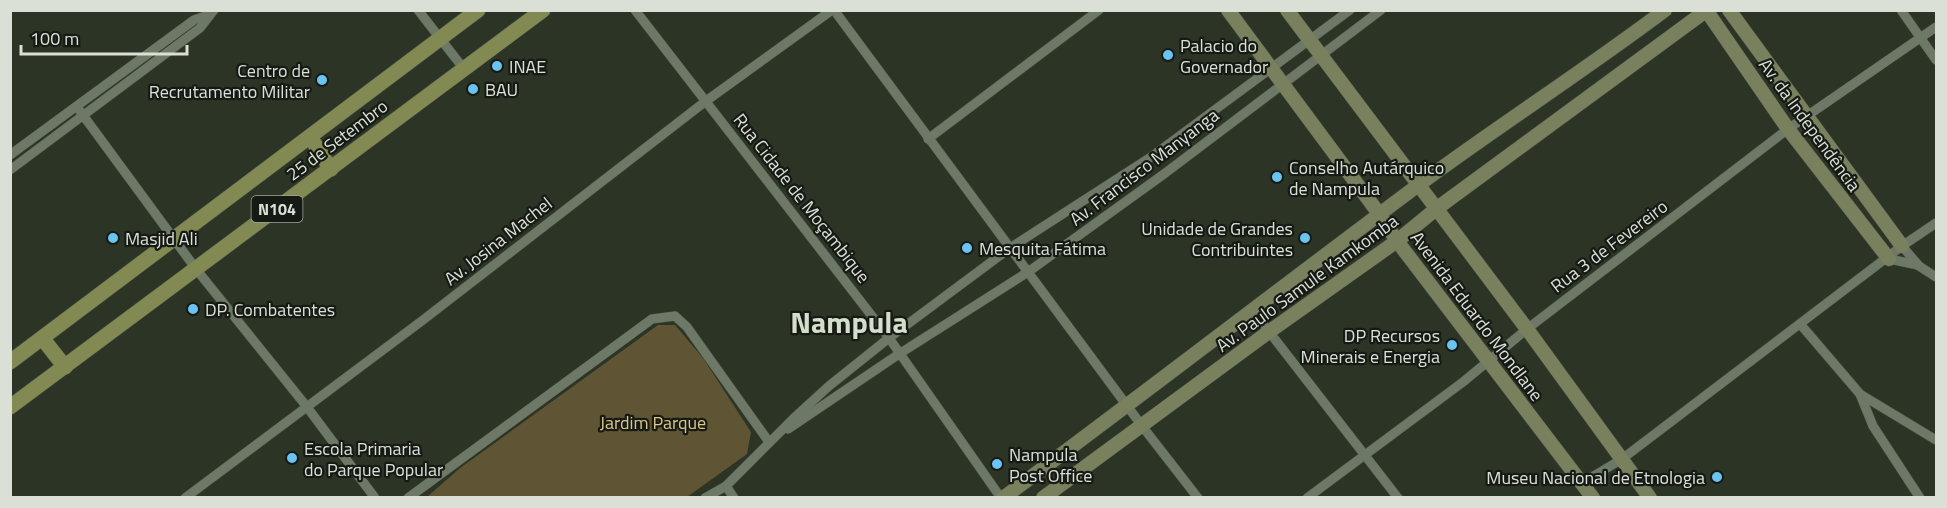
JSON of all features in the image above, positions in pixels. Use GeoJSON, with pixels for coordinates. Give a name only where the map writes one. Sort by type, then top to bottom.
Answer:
{"type":"FeatureCollection","features":[{"type":"Feature","properties":{"kind":"main road","name":"25 de Setembro"},"geometry":{"type":"LineString","coordinates":[[10,362],[478,10]]}},
{"type":"Feature","properties":{"kind":"main road","name":"25 de Setembro"},"geometry":{"type":"LineString","coordinates":[[10,407],[543,10]]}},
{"type":"Feature","properties":{"kind":"main road","name":"Avenida Eduardo Mondlane"},"geometry":{"type":"LineString","coordinates":[[1228,10],[1397,241],[1593,498]]}},
{"type":"Feature","properties":{"kind":"main road","name":"Avenida Eduardo Mondlane"},"geometry":{"type":"LineString","coordinates":[[1287,10],[1527,329],[1650,498]]}},
{"type":"Feature","properties":{"kind":"main road","name":"Av. Paulo Samule Kamkomba"},"geometry":{"type":"LineString","coordinates":[[1002,498],[1419,185],[1665,10]]}},
{"type":"Feature","properties":{"kind":"main road","name":"Av. da Independência"},"geometry":{"type":"LineString","coordinates":[[1729,10],[1902,246]]}},
{"type":"Feature","properties":{"kind":"main road","name":"Av. Paulo Samule Kamkomba"},"geometry":{"type":"LineString","coordinates":[[1043,498],[1397,241],[1436,209],[1707,11]]}},
{"type":"Feature","properties":{"kind":"main road","name":"Av. da Independência"},"geometry":{"type":"LineString","coordinates":[[1707,11],[1788,129],[1888,258]]}},
{"type":"Feature","properties":{"kind":"main road"},"geometry":{"type":"LineString","coordinates":[[310,137],[331,169]]}},
{"type":"Feature","properties":{"kind":"main road"},"geometry":{"type":"LineString","coordinates":[[43,339],[65,367]]}},
{"type":"Feature","properties":{"kind":"street"},"geometry":{"type":"LineString","coordinates":[[418,10],[464,69]]}},
{"type":"Feature","properties":{"kind":"street","name":"Rua Cidade de Moçambique"},"geometry":{"type":"LineString","coordinates":[[635,10],[890,338],[899,354],[1002,498]]}},
{"type":"Feature","properties":{"kind":"street"},"geometry":{"type":"LineString","coordinates":[[833,10],[1198,498]]}},
{"type":"Feature","properties":{"kind":"street","name":"Av. Josina Machel"},"geometry":{"type":"LineString","coordinates":[[185,498],[423,320],[706,101],[833,10]]}},
{"type":"Feature","properties":{"kind":"street"},"geometry":{"type":"LineString","coordinates":[[928,139],[1099,10]]}},
{"type":"Feature","properties":{"kind":"street","name":"Av. Francisco Manyanga"},"geometry":{"type":"LineString","coordinates":[[705,498],[726,486],[829,386],[890,338],[1010,248],[1151,157],[1350,10]]}},
{"type":"Feature","properties":{"kind":"street","name":"Av. Francisco Manyanga"},"geometry":{"type":"LineString","coordinates":[[769,442],[899,354],[1028,273],[1164,174],[1381,10]]}},
{"type":"Feature","properties":{"kind":"street"},"geometry":{"type":"LineString","coordinates":[[1901,10],[1936,60]]}},
{"type":"Feature","properties":{"kind":"street"},"geometry":{"type":"LineString","coordinates":[[10,170],[83,116],[168,46],[194,20],[211,13]]}},
{"type":"Feature","properties":{"kind":"street","name":"Rua 3 de Fevereiro"},"geometry":{"type":"LineString","coordinates":[[1307,498],[1463,382],[1487,360],[1788,129],[1936,27]]}},
{"type":"Feature","properties":{"kind":"street"},"geometry":{"type":"LineString","coordinates":[[10,155],[76,107],[168,46]]}},
{"type":"Feature","properties":{"kind":"street"},"geometry":{"type":"LineString","coordinates":[[76,107],[196,269],[307,407],[375,498]]}},
{"type":"Feature","properties":{"kind":"street"},"geometry":{"type":"LineString","coordinates":[[1206,117],[1217,133]]}},
{"type":"Feature","properties":{"kind":"street"},"geometry":{"type":"LineString","coordinates":[[1151,157],[1164,174]]}},
{"type":"Feature","properties":{"kind":"street"},"geometry":{"type":"LineString","coordinates":[[1582,483],[1622,459],[1902,246],[1936,223]]}},
{"type":"Feature","properties":{"kind":"street"},"geometry":{"type":"LineString","coordinates":[[1902,246],[1919,266],[1936,277]]}},
{"type":"Feature","properties":{"kind":"street"},"geometry":{"type":"LineString","coordinates":[[1888,258],[1919,266]]}},
{"type":"Feature","properties":{"kind":"street"},"geometry":{"type":"LineString","coordinates":[[1253,311],[1398,498]]}},
{"type":"Feature","properties":{"kind":"street"},"geometry":{"type":"LineString","coordinates":[[408,498],[652,319],[675,316],[687,327],[769,442]]}},
{"type":"Feature","properties":{"kind":"street"},"geometry":{"type":"LineString","coordinates":[[1801,325],[1860,394],[1936,440]]}},
{"type":"Feature","properties":{"kind":"street"},"geometry":{"type":"LineString","coordinates":[[1860,394],[1873,426],[1920,498]]}},
{"type":"Feature","properties":{"kind":"street"},"geometry":{"type":"LineString","coordinates":[[726,486],[734,498]]}},
{"type":"Feature","properties":{"kind":"green space","name":"Jardim Parque"},"geometry":{"type":"Polygon","coordinates":[[[658,325],[675,325],[703,358],[751,432],[747,454],[687,497],[427,497],[460,468],[658,325]]]}},
{"type":"Feature","properties":{"kind":"place","name":"Palacio do Governador"},"geometry":{"type":"Point","coordinates":[1168,55]}},
{"type":"Feature","properties":{"kind":"place","name":"INAE"},"geometry":{"type":"Point","coordinates":[497,66]}},
{"type":"Feature","properties":{"kind":"place","name":"Centro de Recrutamento Militar"},"geometry":{"type":"Point","coordinates":[322,80]}},
{"type":"Feature","properties":{"kind":"place","name":"BAU"},"geometry":{"type":"Point","coordinates":[473,89]}},
{"type":"Feature","properties":{"kind":"place","name":"Conselho Autárquico de Nampula"},"geometry":{"type":"Point","coordinates":[1277,177]}},
{"type":"Feature","properties":{"kind":"place","name":"Masjid Ali"},"geometry":{"type":"Point","coordinates":[113,238]}},
{"type":"Feature","properties":{"kind":"place","name":"Unidade de Grandes Contribuintes"},"geometry":{"type":"Point","coordinates":[1305,238]}},
{"type":"Feature","properties":{"kind":"place","name":"Mesquita Fátima"},"geometry":{"type":"Point","coordinates":[967,248]}},
{"type":"Feature","properties":{"kind":"place","name":"DP. Combatentes"},"geometry":{"type":"Point","coordinates":[193,309]}},
{"type":"Feature","properties":{"kind":"place","name":"DP Recursos Minerais e Energia"},"geometry":{"type":"Point","coordinates":[1452,345]}},
{"type":"Feature","properties":{"kind":"place","name":"Escola Primaria do Parque Popular"},"geometry":{"type":"Point","coordinates":[292,458]}},
{"type":"Feature","properties":{"kind":"place","name":"Nampula Post Office"},"geometry":{"type":"Point","coordinates":[997,464]}},
{"type":"Feature","properties":{"kind":"place","name":"Museu Nacional de Etnologia"},"geometry":{"type":"Point","coordinates":[1717,477]}},
{"type":"Feature","properties":{"kind":"district","name":"Nampula"},"geometry":{"type":"Point","coordinates":[849,322]}}]}
